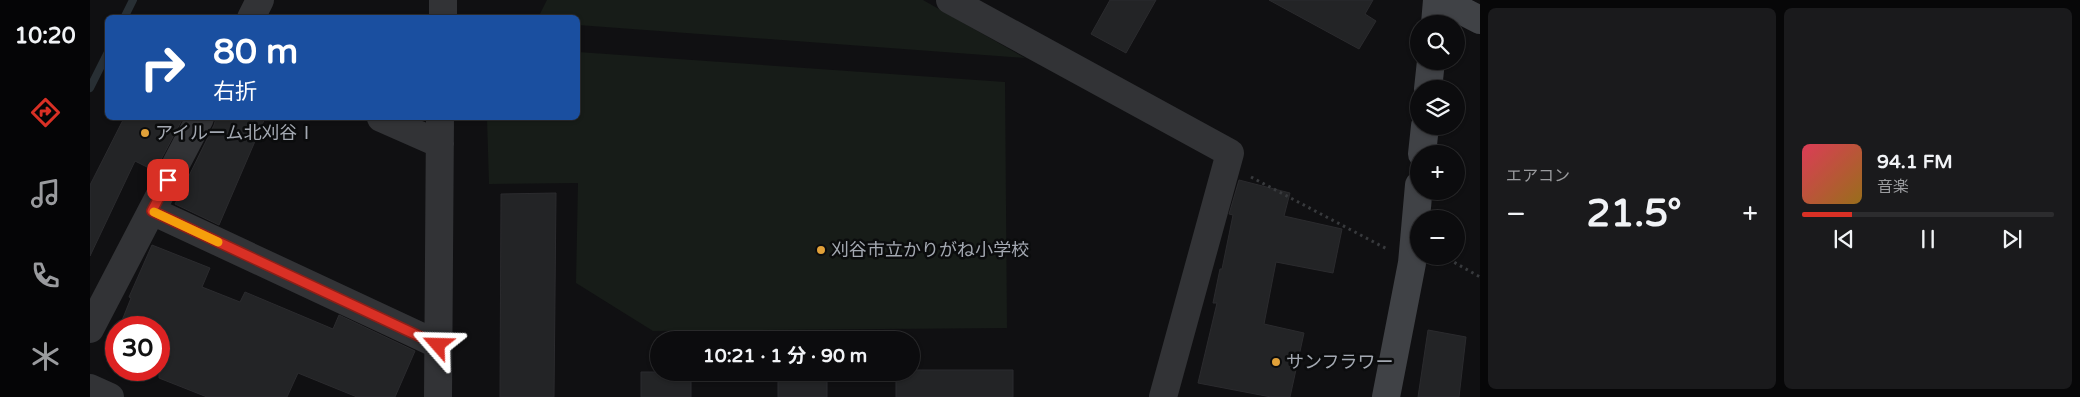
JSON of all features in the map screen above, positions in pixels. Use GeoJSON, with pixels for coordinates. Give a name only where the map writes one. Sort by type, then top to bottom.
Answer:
{"type":"FeatureCollection","features":[{"type":"Feature","properties":{"kind":"street"},"geometry":{"type":"LineString","coordinates":[[252,15],[260,0]]}},
{"type":"Feature","properties":{"kind":"street"},"geometry":{"type":"LineString","coordinates":[[442,15],[443,0]]}},
{"type":"Feature","properties":{"kind":"street"},"geometry":{"type":"LineString","coordinates":[[950,0],[1230,153],[1163,397]]}},
{"type":"Feature","properties":{"kind":"street"},"geometry":{"type":"LineString","coordinates":[[1436,15],[1437,0]]}},
{"type":"Feature","properties":{"kind":"street"},"geometry":{"type":"LineString","coordinates":[[1441,0],[1480,20]]}},
{"type":"Feature","properties":{"kind":"street"},"geometry":{"type":"LineString","coordinates":[[90,329],[199,120]]}},
{"type":"Feature","properties":{"kind":"street"},"geometry":{"type":"LineString","coordinates":[[386,120],[440,144]]}},
{"type":"Feature","properties":{"kind":"street"},"geometry":{"type":"LineString","coordinates":[[438,397],[440,120]]}},
{"type":"Feature","properties":{"kind":"street"},"geometry":{"type":"LineString","coordinates":[[152,211],[438,345]]}},
{"type":"Feature","properties":{"kind":"street"},"geometry":{"type":"LineString","coordinates":[[1386,397],[1411,265]]}},
{"type":"Feature","properties":{"kind":"street"},"geometry":{"type":"LineString","coordinates":[[90,388],[110,397]]}},
{"type":"Feature","properties":{"kind":"path"},"geometry":{"type":"LineString","coordinates":[[1227,164],[1410,261]]}},
{"type":"Feature","properties":{"kind":"path"},"geometry":{"type":"LineString","coordinates":[[1459,265],[1480,277]]}},
{"type":"Feature","properties":{"kind":"shaded area"},"geometry":{"type":"Polygon","coordinates":[[[547,0],[923,0],[1025,58],[580,25],[580,15],[540,15],[547,0]]]}},
{"type":"Feature","properties":{"kind":"shaded area"},"geometry":{"type":"Polygon","coordinates":[[[580,52],[1005,82],[1007,328],[653,331],[576,283],[578,183],[489,184],[487,120],[580,120],[580,52]]]}},
{"type":"Feature","properties":{"kind":"building"},"geometry":{"type":"Polygon","coordinates":[[[1110,0],[1156,0],[1126,53],[1091,34],[1110,0]]]}},
{"type":"Feature","properties":{"kind":"building"},"geometry":{"type":"Polygon","coordinates":[[[1269,0],[1373,0],[1365,14],[1376,21],[1359,49],[1269,0]]]}},
{"type":"Feature","properties":{"kind":"building"},"geometry":{"type":"Polygon","coordinates":[[[123,120],[182,120],[155,171],[135,161],[90,256],[90,185],[123,120]]]}},
{"type":"Feature","properties":{"kind":"building"},"geometry":{"type":"Polygon","coordinates":[[[215,120],[264,120],[219,225],[175,204],[215,120]]]}},
{"type":"Feature","properties":{"kind":"building"},"geometry":{"type":"Polygon","coordinates":[[[1239,180],[1290,193],[1284,216],[1342,229],[1333,273],[1276,262],[1264,324],[1304,333],[1290,397],[1271,397],[1198,383],[1217,303],[1213,303],[1233,215],[1229,214],[1239,180]]]}},
{"type":"Feature","properties":{"kind":"building"},"geometry":{"type":"Polygon","coordinates":[[[556,193],[554,397],[500,397],[501,194],[556,193]]]}},
{"type":"Feature","properties":{"kind":"building"},"geometry":{"type":"Polygon","coordinates":[[[152,245],[210,268],[202,287],[240,302],[245,292],[333,329],[339,315],[415,351],[395,397],[357,397],[298,373],[287,397],[207,397],[167,381],[170,381],[170,316],[124,316],[131,298],[129,297],[152,245]]]}},
{"type":"Feature","properties":{"kind":"building"},"geometry":{"type":"Polygon","coordinates":[[[1428,330],[1466,337],[1459,397],[1418,397],[1428,330]]]}},
{"type":"Feature","properties":{"kind":"building"},"geometry":{"type":"Polygon","coordinates":[[[920,370],[1013,370],[1013,397],[896,397],[896,381],[920,381],[920,370]]]}},
{"type":"Feature","properties":{"kind":"building"},"geometry":{"type":"Polygon","coordinates":[[[641,372],[650,372],[650,381],[691,381],[691,397],[641,397],[641,372]]]}},
{"type":"Feature","properties":{"kind":"building"},"geometry":{"type":"Polygon","coordinates":[[[778,381],[827,381],[827,397],[778,397],[778,381]]]}},
{"type":"Feature","properties":{"kind":"waterway"},"geometry":{"type":"LineString","coordinates":[[126,15],[133,0]]}},
{"type":"Feature","properties":{"kind":"waterway"},"geometry":{"type":"LineString","coordinates":[[90,88],[105,58]]}},
{"type":"Feature","properties":{"kind":"slow traffic"},"geometry":{"type":"LineString","coordinates":[[154,212],[218,242]]}},
{"type":"Feature","properties":{"kind":"place","name":"アイルーム北刈谷Ⅰ"},"geometry":{"type":"Point","coordinates":[145,133]}},
{"type":"Feature","properties":{"kind":"place","name":"刈谷市立かりがね小学校"},"geometry":{"type":"Point","coordinates":[821,250]}},
{"type":"Feature","properties":{"kind":"place","name":"サンフラワー"},"geometry":{"type":"Point","coordinates":[1276,362]}},
{"type":"Feature","properties":{"kind":"route"},"geometry":{"type":"LineString","coordinates":[[168,180],[152,211],[438,345]]}}]}
